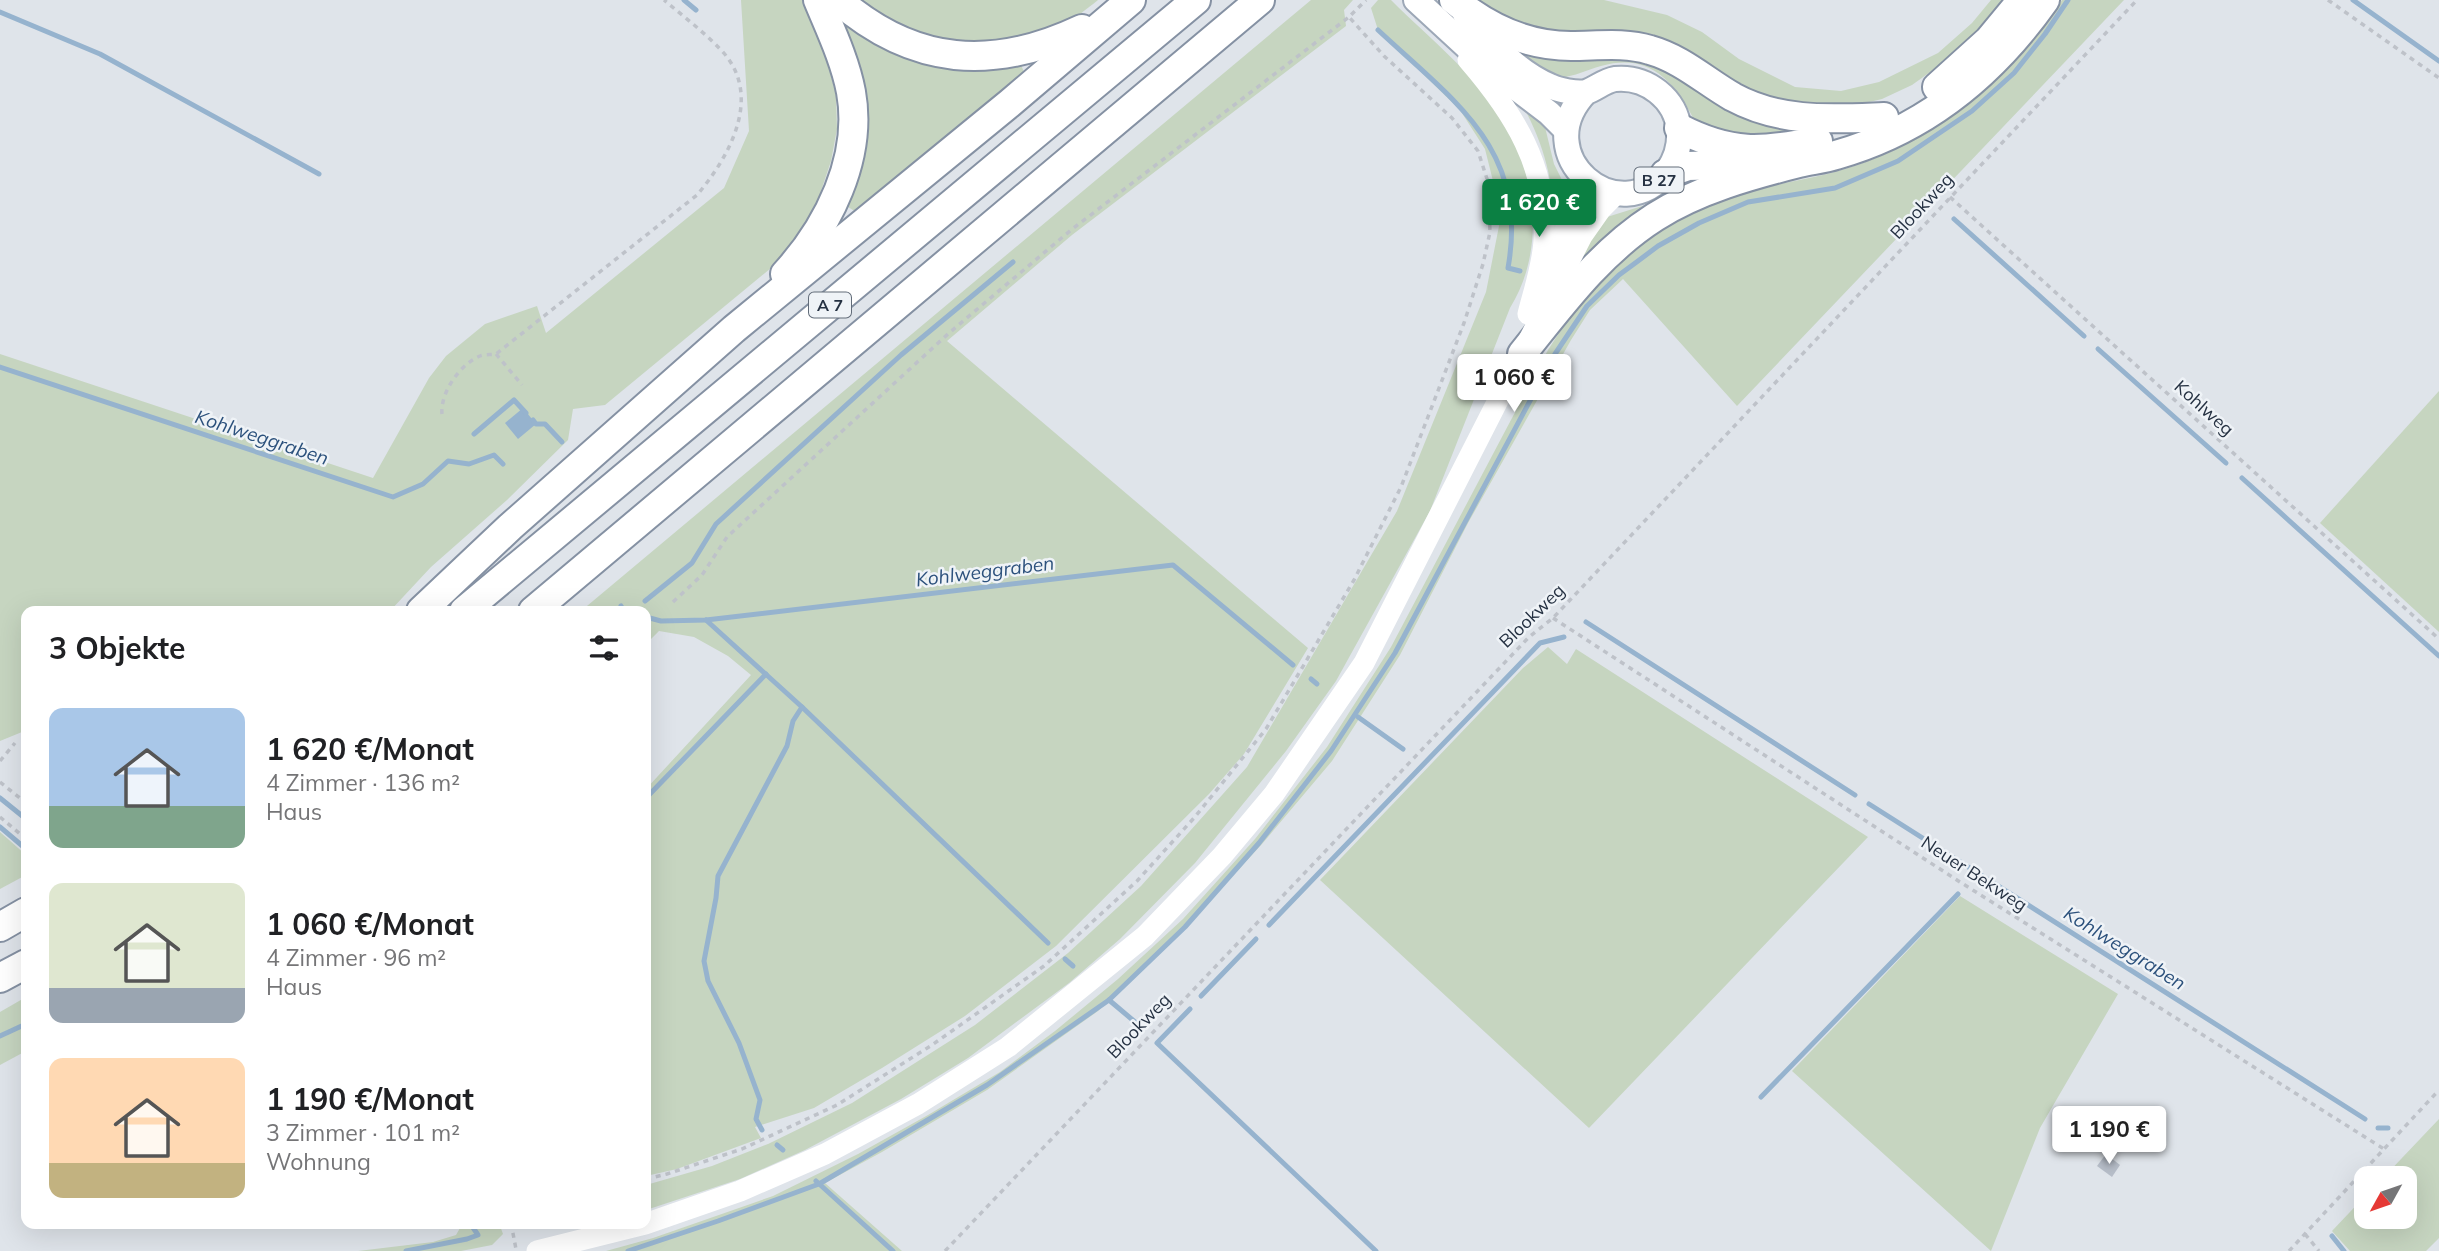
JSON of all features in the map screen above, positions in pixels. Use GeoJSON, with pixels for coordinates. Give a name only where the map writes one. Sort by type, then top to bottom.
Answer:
{"type":"FeatureCollection","features":[{"type":"Feature","properties":{"kind":"highway"},"geometry":{"type":"LineString","coordinates":[[734,329],[789,269],[812,239],[841,185],[852,135],[851,92],[834,38],[818,0]]}},
{"type":"Feature","properties":{"kind":"highway"},"geometry":{"type":"LineString","coordinates":[[838,0],[869,25],[904,43],[939,53],[978,58],[1050,44],[1123,6]]}},
{"type":"Feature","properties":{"kind":"highway","name":"A 7"},"geometry":{"type":"LineString","coordinates":[[470,606],[1196,0]]}},
{"type":"Feature","properties":{"kind":"highway","name":"A 7"},"geometry":{"type":"LineString","coordinates":[[539,606],[1260,0]]}},
{"type":"Feature","properties":{"kind":"highway"},"geometry":{"type":"LineString","coordinates":[[1453,0],[1492,27],[1544,44],[1618,44],[1661,53],[1684,64],[1731,96],[1767,111],[1809,119],[1884,117]]}},
{"type":"Feature","properties":{"kind":"highway"},"geometry":{"type":"LineString","coordinates":[[1679,128],[1700,139],[1732,149],[1759,150],[1827,139],[1855,131],[1910,104],[1947,79],[1989,40],[2022,0]]}},
{"type":"Feature","properties":{"kind":"highway"},"geometry":{"type":"LineString","coordinates":[[1522,354],[1581,281],[1607,255],[1656,216],[1703,192],[1862,147],[1908,125],[1952,99],[1990,67],[2008,49],[2045,0]]}},
{"type":"Feature","properties":{"kind":"highway"},"geometry":{"type":"LineString","coordinates":[[426,606],[527,510],[734,329],[1010,103],[1123,6]]}},
{"type":"Feature","properties":{"kind":"highway"},"geometry":{"type":"LineString","coordinates":[[1665,174],[1688,166],[1797,164]]}},
{"type":"Feature","properties":{"kind":"highway"},"geometry":{"type":"LineString","coordinates":[[0,927],[21,915]]}},
{"type":"Feature","properties":{"kind":"highway"},"geometry":{"type":"LineString","coordinates":[[0,978],[21,967]]}},
{"type":"Feature","properties":{"kind":"main road"},"geometry":{"type":"LineString","coordinates":[[1453,0],[1487,38],[1530,75],[1550,87],[1586,92]]}},
{"type":"Feature","properties":{"kind":"main road"},"geometry":{"type":"LineString","coordinates":[[1424,8],[1491,69],[1549,113],[1566,130]]}},
{"type":"Feature","properties":{"kind":"main road"},"geometry":{"type":"LineString","coordinates":[[1424,8],[1507,108],[1527,143],[1537,170],[1544,206],[1544,242],[1528,314]]}},
{"type":"Feature","properties":{"kind":"main road"},"geometry":{"type":"LineString","coordinates":[[1469,454],[1559,246],[1582,177],[1569,155],[1566,130],[1572,109],[1586,92],[1595,86],[1615,79],[1627,79],[1648,85],[1665,99],[1672,107],[1679,128]]}},
{"type":"Feature","properties":{"kind":"main road","name":"B 27"},"geometry":{"type":"LineString","coordinates":[[1582,177],[1598,188],[1617,193],[1648,187],[1665,174],[1677,153],[1679,128]]}},
{"type":"Feature","properties":{"kind":"main road"},"geometry":{"type":"LineString","coordinates":[[651,1222],[740,1191],[825,1154],[918,1104],[1008,1047],[1144,936],[1222,856],[1274,794],[1364,663],[1582,236],[1601,209],[1617,193]]}},
{"type":"Feature","properties":{"kind":"main road"},"geometry":{"type":"LineString","coordinates":[[537,1251],[625,1229]]}},
{"type":"Feature","properties":{"kind":"path"},"geometry":{"type":"LineString","coordinates":[[442,414],[441,405],[447,387],[461,370],[480,355],[496,354],[697,195],[728,152],[741,111],[736,71],[722,51],[664,0]]}},
{"type":"Feature","properties":{"kind":"path"},"geometry":{"type":"LineString","coordinates":[[673,601],[702,575],[727,537],[949,334],[1071,230],[1349,17],[1366,0]]}},
{"type":"Feature","properties":{"kind":"path","name":"Blookweg"},"geometry":{"type":"LineString","coordinates":[[945,1251],[1519,647],[1553,618],[2137,0]]}},
{"type":"Feature","properties":{"kind":"path"},"geometry":{"type":"LineString","coordinates":[[2328,0],[2439,78]]}},
{"type":"Feature","properties":{"kind":"path"},"geometry":{"type":"LineString","coordinates":[[651,1178],[742,1149],[837,1105],[1044,966],[1137,881],[1194,818],[1266,729],[1354,580],[1401,487],[1464,323],[1490,232],[1488,182],[1478,151],[1452,118],[1384,56],[1349,17]]}},
{"type":"Feature","properties":{"kind":"path","name":"Kohlweg"},"geometry":{"type":"LineString","coordinates":[[1950,197],[2439,639]]}},
{"type":"Feature","properties":{"kind":"path"},"geometry":{"type":"LineString","coordinates":[[496,354],[522,385]]}},
{"type":"Feature","properties":{"kind":"path","name":"Neuer Bekweg"},"geometry":{"type":"LineString","coordinates":[[1553,618],[1972,889],[2384,1149]]}},
{"type":"Feature","properties":{"kind":"path"},"geometry":{"type":"LineString","coordinates":[[0,761],[15,743]]}},
{"type":"Feature","properties":{"kind":"path"},"geometry":{"type":"LineString","coordinates":[[0,782],[21,799]]}},
{"type":"Feature","properties":{"kind":"path"},"geometry":{"type":"LineString","coordinates":[[0,817],[21,835]]}},
{"type":"Feature","properties":{"kind":"path"},"geometry":{"type":"LineString","coordinates":[[2289,1251],[2439,1090]]}},
{"type":"Feature","properties":{"kind":"path"},"geometry":{"type":"LineString","coordinates":[[512,1229],[517,1251]]}},
{"type":"Feature","properties":{"kind":"path"},"geometry":{"type":"LineString","coordinates":[[2305,1234],[2319,1251]]}},
{"type":"Feature","properties":{"kind":"green space"},"geometry":{"type":"Polygon","coordinates":[[[741,0],[802,0],[824,49],[836,95],[837,129],[831,161],[814,212],[795,242],[771,268],[605,405],[573,409],[568,440],[507,500],[431,567],[395,606],[21,606],[21,732],[0,741],[0,354],[373,478],[429,378],[446,356],[485,324],[537,306],[546,333],[724,188],[749,131],[741,0]]]}},
{"type":"Feature","properties":{"kind":"green space"},"geometry":{"type":"Polygon","coordinates":[[[862,0],[1098,0],[1061,25],[1037,34],[984,43],[931,38],[905,29],[882,17],[862,0]]]}},
{"type":"Feature","properties":{"kind":"green space"},"geometry":{"type":"Polygon","coordinates":[[[1311,0],[1353,0],[1344,10],[1346,26],[1072,235],[947,341],[1308,648],[1244,754],[1209,794],[1056,946],[965,1016],[882,1068],[814,1108],[755,1127],[761,1138],[677,1169],[651,1175],[651,784],[751,675],[728,656],[694,637],[659,631],[651,639],[651,606],[587,606],[1311,0]]]}},
{"type":"Feature","properties":{"kind":"green space"},"geometry":{"type":"Polygon","coordinates":[[[1378,0],[1391,0],[1469,75],[1496,107],[1508,124],[1525,169],[1533,230],[1527,270],[1430,511],[1336,681],[1286,751],[1195,863],[1120,939],[1069,983],[968,1058],[901,1099],[805,1150],[740,1179],[651,1208],[651,1184],[712,1166],[768,1144],[852,1103],[975,1025],[1068,953],[1141,886],[1247,767],[1397,511],[1486,292],[1499,226],[1495,189],[1485,149],[1460,110],[1378,30],[1371,8],[1378,0]]]}},
{"type":"Feature","properties":{"kind":"green space"},"geometry":{"type":"Polygon","coordinates":[[[1476,0],[1604,0],[1667,15],[1702,32],[1739,59],[1795,87],[1841,91],[1879,82],[1938,53],[1972,23],[1991,0],[2002,0],[1970,39],[1912,85],[1882,99],[1857,105],[1795,106],[1525,26],[1500,16],[1476,0]]]}},
{"type":"Feature","properties":{"kind":"green space"},"geometry":{"type":"Polygon","coordinates":[[[2062,0],[2124,0],[1737,406],[1623,279],[1590,310],[1468,523],[1400,655],[1332,761],[1262,844],[1177,936],[1098,1011],[987,1090],[825,1183],[902,1251],[606,1251],[653,1238],[773,1196],[858,1154],[1000,1072],[1118,979],[1183,919],[1255,839],[1327,747],[1391,647],[1548,350],[1599,282],[1638,245],[1685,215],[1744,192],[1845,169],[1910,142],[1940,124],[1969,104],[2020,56],[2062,0]]]}},
{"type":"Feature","properties":{"kind":"green space"},"geometry":{"type":"Polygon","coordinates":[[[851,23],[992,68],[1021,65],[1024,72],[858,213],[848,207],[863,152],[844,29],[851,23]]]}},
{"type":"Feature","properties":{"kind":"green space"},"geometry":{"type":"Polygon","coordinates":[[[1512,45],[1642,59],[1833,129],[1749,143],[1697,125],[1672,85],[1649,68],[1635,63],[1619,63],[1560,78],[1527,62],[1512,45]]]}},
{"type":"Feature","properties":{"kind":"green space"},"geometry":{"type":"Polygon","coordinates":[[[1524,102],[1545,127],[1554,164],[1565,186],[1566,199],[1554,231],[1553,197],[1547,165],[1522,104],[1524,102]]]}},
{"type":"Feature","properties":{"kind":"green space"},"geometry":{"type":"Polygon","coordinates":[[[1705,175],[1571,269],[1607,217],[1655,202],[1685,180],[1705,175]]]}},
{"type":"Feature","properties":{"kind":"green space"},"geometry":{"type":"Polygon","coordinates":[[[2439,391],[2439,632],[2320,523],[2439,391]]]}},
{"type":"Feature","properties":{"kind":"green space"},"geometry":{"type":"Polygon","coordinates":[[[1548,647],[1567,664],[1576,649],[1868,837],[1589,1128],[1320,880],[1523,668],[1548,647]]]}},
{"type":"Feature","properties":{"kind":"green space"},"geometry":{"type":"Polygon","coordinates":[[[0,832],[21,851],[21,878],[0,889],[0,832]]]}},
{"type":"Feature","properties":{"kind":"green space"},"geometry":{"type":"Polygon","coordinates":[[[1960,896],[2118,994],[2040,1128],[1991,1251],[1792,1071],[1960,896]]]}},
{"type":"Feature","properties":{"kind":"green space"},"geometry":{"type":"Polygon","coordinates":[[[21,1000],[21,1054],[0,1065],[0,1012],[21,1000]]]}},
{"type":"Feature","properties":{"kind":"green space"},"geometry":{"type":"Polygon","coordinates":[[[2439,1119],[2439,1238],[2426,1251],[2350,1251],[2332,1231],[2354,1208],[2354,1229],[2417,1229],[2417,1166],[2394,1166],[2439,1119]]]}},
{"type":"Feature","properties":{"kind":"green space"},"geometry":{"type":"Polygon","coordinates":[[[459,1229],[501,1229],[503,1234],[492,1245],[461,1251],[358,1251],[433,1242],[456,1235],[459,1229]]]}},
{"type":"Feature","properties":{"kind":"water"},"geometry":{"type":"Polygon","coordinates":[[[523,408],[536,424],[518,439],[505,423],[523,408]]]}},
{"type":"Feature","properties":{"kind":"building"},"geometry":{"type":"Polygon","coordinates":[[[2106,1154],[2120,1165],[2112,1177],[2097,1166],[2106,1154]]]}},
{"type":"Feature","properties":{"kind":"waterway"},"geometry":{"type":"LineString","coordinates":[[684,0],[696,10]]}},
{"type":"Feature","properties":{"kind":"waterway"},"geometry":{"type":"LineString","coordinates":[[628,1251],[819,1184],[987,1085],[1109,1000],[1185,927],[1259,843],[1331,751],[1395,653],[1555,354],[1587,306],[1619,275],[1658,246],[1699,223],[1748,202],[1835,188],[1898,161],[1972,111],[2014,73],[2068,0]]}},
{"type":"Feature","properties":{"kind":"waterway"},"geometry":{"type":"LineString","coordinates":[[2353,0],[2439,61]]}},
{"type":"Feature","properties":{"kind":"waterway"},"geometry":{"type":"LineString","coordinates":[[0,12],[100,54],[319,174]]}},
{"type":"Feature","properties":{"kind":"waterway"},"geometry":{"type":"LineString","coordinates":[[1378,30],[1434,81],[1480,131],[1496,159],[1507,191],[1512,227],[1508,268],[1520,271]]}},
{"type":"Feature","properties":{"kind":"waterway"},"geometry":{"type":"LineString","coordinates":[[1954,219],[2084,336]]}},
{"type":"Feature","properties":{"kind":"waterway"},"geometry":{"type":"LineString","coordinates":[[645,601],[692,563],[716,524],[901,355],[1013,262]]}},
{"type":"Feature","properties":{"kind":"waterway"},"geometry":{"type":"LineString","coordinates":[[2098,349],[2226,463]]}},
{"type":"Feature","properties":{"kind":"waterway","name":"Kohlweggraben"},"geometry":{"type":"LineString","coordinates":[[0,367],[393,497],[423,484],[448,461],[469,464],[494,455],[503,464]]}},
{"type":"Feature","properties":{"kind":"waterway"},"geometry":{"type":"LineString","coordinates":[[474,434],[514,400],[526,413]]}},
{"type":"Feature","properties":{"kind":"waterway"},"geometry":{"type":"LineString","coordinates":[[533,420],[536,424],[545,424],[562,442]]}},
{"type":"Feature","properties":{"kind":"waterway"},"geometry":{"type":"LineString","coordinates":[[2242,478],[2439,656]]}},
{"type":"Feature","properties":{"kind":"waterway","name":"Kohlweggraben"},"geometry":{"type":"LineString","coordinates":[[651,618],[661,621],[706,620],[1173,565],[1293,665]]}},
{"type":"Feature","properties":{"kind":"waterway"},"geometry":{"type":"LineString","coordinates":[[706,620],[802,707],[1048,943]]}},
{"type":"Feature","properties":{"kind":"waterway","name":"Kohlweggraben"},"geometry":{"type":"LineString","coordinates":[[1586,622],[1855,795]]}},
{"type":"Feature","properties":{"kind":"waterway"},"geometry":{"type":"LineString","coordinates":[[1269,925],[1540,643],[1564,637]]}},
{"type":"Feature","properties":{"kind":"waterway"},"geometry":{"type":"LineString","coordinates":[[651,793],[766,674]]}},
{"type":"Feature","properties":{"kind":"waterway","name":"Kohlweggraben"},"geometry":{"type":"LineString","coordinates":[[1311,679],[1317,684]]}},
{"type":"Feature","properties":{"kind":"waterway"},"geometry":{"type":"LineString","coordinates":[[762,1130],[756,1119],[760,1100],[739,1043],[708,981],[704,961],[718,876],[787,746],[793,721],[802,707]]}},
{"type":"Feature","properties":{"kind":"waterway","name":"Kohlweggraben"},"geometry":{"type":"LineString","coordinates":[[1358,717],[1403,749]]}},
{"type":"Feature","properties":{"kind":"waterway"},"geometry":{"type":"LineString","coordinates":[[0,798],[21,815]]}},
{"type":"Feature","properties":{"kind":"waterway","name":"Kohlweggraben"},"geometry":{"type":"LineString","coordinates":[[1869,804],[2365,1119]]}},
{"type":"Feature","properties":{"kind":"waterway"},"geometry":{"type":"LineString","coordinates":[[0,827],[21,845]]}},
{"type":"Feature","properties":{"kind":"waterway"},"geometry":{"type":"LineString","coordinates":[[1761,1097],[1958,894]]}},
{"type":"Feature","properties":{"kind":"waterway"},"geometry":{"type":"LineString","coordinates":[[1201,996],[1256,939]]}},
{"type":"Feature","properties":{"kind":"waterway"},"geometry":{"type":"LineString","coordinates":[[1065,959],[1073,966]]}},
{"type":"Feature","properties":{"kind":"waterway"},"geometry":{"type":"LineString","coordinates":[[1109,1000],[1141,1027]]}},
{"type":"Feature","properties":{"kind":"waterway"},"geometry":{"type":"LineString","coordinates":[[1190,1009],[1157,1043],[1376,1251]]}},
{"type":"Feature","properties":{"kind":"waterway"},"geometry":{"type":"LineString","coordinates":[[0,1036],[21,1026]]}},
{"type":"Feature","properties":{"kind":"waterway","name":"Kohlweggraben"},"geometry":{"type":"LineString","coordinates":[[2378,1128],[2388,1128]]}},
{"type":"Feature","properties":{"kind":"waterway"},"geometry":{"type":"LineString","coordinates":[[777,1145],[783,1150]]}},
{"type":"Feature","properties":{"kind":"waterway"},"geometry":{"type":"LineString","coordinates":[[816,1181],[893,1251]]}},
{"type":"Feature","properties":{"kind":"waterway"},"geometry":{"type":"LineString","coordinates":[[406,1251],[467,1239],[478,1235],[474,1229]]}},
{"type":"Feature","properties":{"kind":"waterway"},"geometry":{"type":"LineString","coordinates":[[2332,1236],[2344,1251]]}}]}
